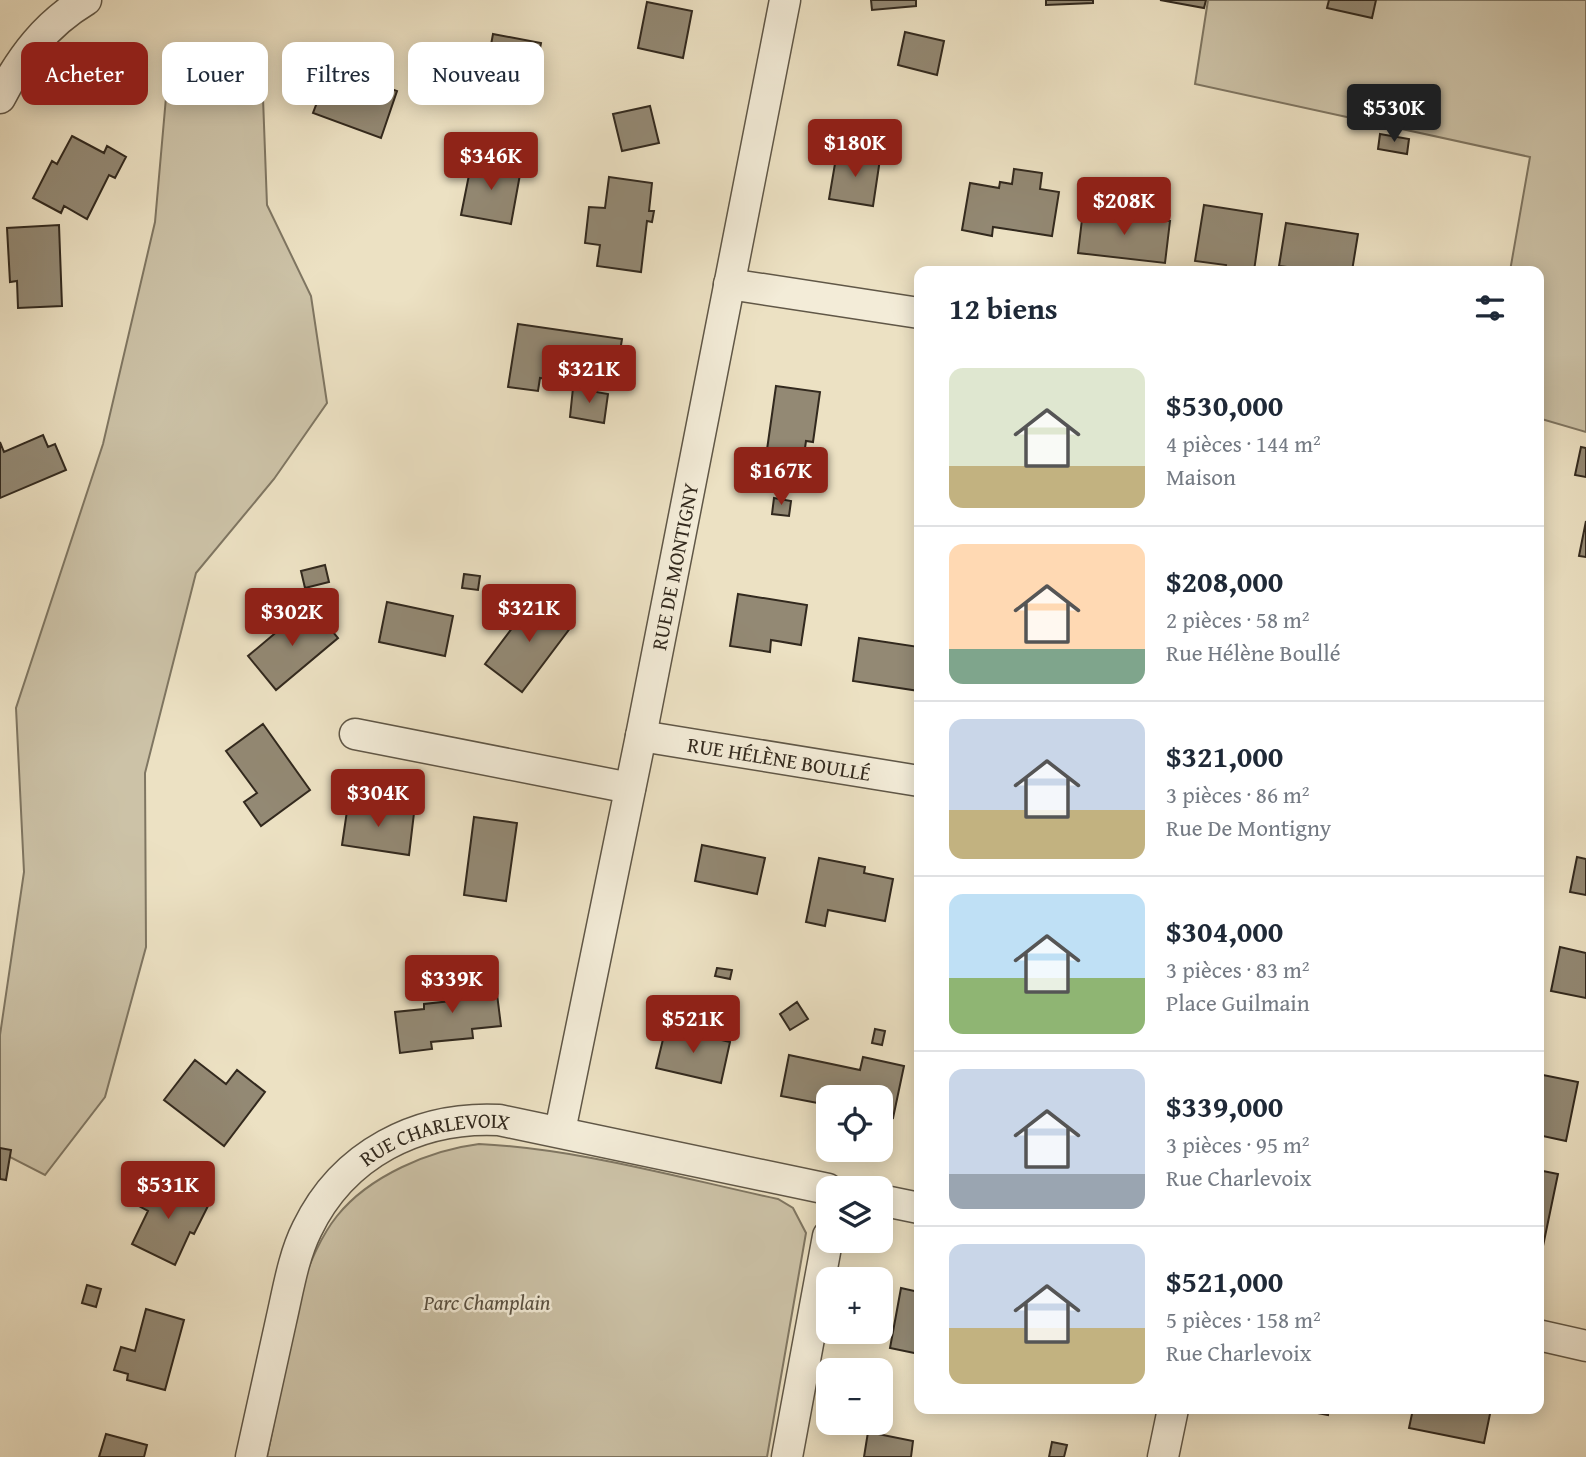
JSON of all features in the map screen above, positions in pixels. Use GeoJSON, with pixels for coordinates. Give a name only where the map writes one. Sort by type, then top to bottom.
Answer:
{"type":"FeatureCollection","features":[{"type":"Feature","properties":{"kind":"street"},"geometry":{"type":"LineString","coordinates":[[0,98],[38,38],[61,16],[86,0]]}},
{"type":"Feature","properties":{"kind":"street","name":"RUE DE MONTIGNY"},"geometry":{"type":"LineString","coordinates":[[560,1131],[641,736],[785,0]]}},
{"type":"Feature","properties":{"kind":"street"},"geometry":{"type":"LineString","coordinates":[[729,284],[914,312]]}},
{"type":"Feature","properties":{"kind":"street"},"geometry":{"type":"LineString","coordinates":[[355,734],[630,788]]}},
{"type":"Feature","properties":{"kind":"street","name":"RUE HÉLÈNE BOULLÉ"},"geometry":{"type":"LineString","coordinates":[[641,736],[914,780]]}},
{"type":"Feature","properties":{"kind":"street","name":"RUE CHARLEVOIX"},"geometry":{"type":"LineString","coordinates":[[251,1457],[299,1247],[315,1214],[343,1178],[362,1160],[393,1140],[445,1122],[499,1120],[816,1186]]}},
{"type":"Feature","properties":{"kind":"street"},"geometry":{"type":"LineString","coordinates":[[893,1203],[914,1207]]}},
{"type":"Feature","properties":{"kind":"street"},"geometry":{"type":"LineString","coordinates":[[787,1457],[825,1253]]}},
{"type":"Feature","properties":{"kind":"street"},"geometry":{"type":"LineString","coordinates":[[1544,1336],[1586,1346]]}},
{"type":"Feature","properties":{"kind":"street"},"geometry":{"type":"LineString","coordinates":[[1163,1457],[1172,1414]]}},
{"type":"Feature","properties":{"kind":"green space"},"geometry":{"type":"Polygon","coordinates":[[[1208,0],[1586,0],[1586,432],[1544,420],[1544,266],[1511,266],[1530,157],[1195,84],[1208,0]]]}},
{"type":"Feature","properties":{"kind":"green space"},"geometry":{"type":"Polygon","coordinates":[[[165,105],[263,105],[267,205],[311,296],[327,403],[274,479],[196,573],[145,773],[146,947],[105,1097],[45,1175],[0,1152],[0,1035],[24,872],[16,708],[103,444],[155,222],[165,105]]]}},
{"type":"Feature","properties":{"kind":"green space","name":"Parc Champlain"},"geometry":{"type":"Polygon","coordinates":[[[479,1144],[592,1158],[778,1199],[793,1208],[806,1233],[767,1457],[267,1457],[302,1284],[331,1224],[350,1202],[383,1177],[441,1152],[479,1144]]]}},
{"type":"Feature","properties":{"kind":"building"},"geometry":{"type":"Polygon","coordinates":[[[871,0],[916,0],[916,6],[872,10],[871,0]]]}},
{"type":"Feature","properties":{"kind":"building"},"geometry":{"type":"Polygon","coordinates":[[[1046,0],[1093,0],[1093,3],[1046,5],[1046,0]]]}},
{"type":"Feature","properties":{"kind":"building"},"geometry":{"type":"Polygon","coordinates":[[[1160,0],[1206,0],[1204,8],[1160,0]]]}},
{"type":"Feature","properties":{"kind":"building"},"geometry":{"type":"Polygon","coordinates":[[[1329,0],[1376,0],[1372,18],[1327,8],[1329,0]]]}},
{"type":"Feature","properties":{"kind":"building"},"geometry":{"type":"Polygon","coordinates":[[[647,2],[692,11],[683,58],[638,48],[647,2]]]}},
{"type":"Feature","properties":{"kind":"building"},"geometry":{"type":"Polygon","coordinates":[[[905,32],[944,41],[937,75],[898,65],[905,32]]]}},
{"type":"Feature","properties":{"kind":"building"},"geometry":{"type":"Polygon","coordinates":[[[493,34],[536,42],[492,42],[493,34]]]}},
{"type":"Feature","properties":{"kind":"building"},"geometry":{"type":"Polygon","coordinates":[[[316,105],[392,105],[381,138],[313,113],[316,105]]]}},
{"type":"Feature","properties":{"kind":"building"},"geometry":{"type":"Polygon","coordinates":[[[650,106],[659,143],[622,151],[613,114],[650,106]]]}},
{"type":"Feature","properties":{"kind":"building"},"geometry":{"type":"Polygon","coordinates":[[[1380,134],[1409,139],[1407,154],[1378,149],[1380,134]]]}},
{"type":"Feature","properties":{"kind":"building"},"geometry":{"type":"Polygon","coordinates":[[[72,136],[104,153],[107,146],[126,157],[115,178],[109,175],[87,219],[64,206],[61,213],[33,198],[52,161],[57,164],[72,136]]]}},
{"type":"Feature","properties":{"kind":"building"},"geometry":{"type":"Polygon","coordinates":[[[837,152],[880,159],[873,206],[829,199],[837,152]]]}},
{"type":"Feature","properties":{"kind":"building"},"geometry":{"type":"Polygon","coordinates":[[[472,160],[521,169],[511,224],[461,215],[472,160]]]}},
{"type":"Feature","properties":{"kind":"building"},"geometry":{"type":"Polygon","coordinates":[[[1014,169],[1042,173],[1040,189],[1059,192],[1052,236],[993,227],[992,236],[962,230],[970,183],[999,188],[1000,182],[1012,184],[1014,169]]]}},
{"type":"Feature","properties":{"kind":"building"},"geometry":{"type":"Polygon","coordinates":[[[609,177],[652,183],[649,211],[654,211],[652,222],[647,221],[641,272],[597,266],[600,245],[585,243],[589,207],[605,208],[609,177]]]}},
{"type":"Feature","properties":{"kind":"building"},"geometry":{"type":"Polygon","coordinates":[[[1204,205],[1262,214],[1255,266],[1226,266],[1195,261],[1204,205]]]}},
{"type":"Feature","properties":{"kind":"building"},"geometry":{"type":"Polygon","coordinates":[[[1083,211],[1170,221],[1165,263],[1078,253],[1083,211]]]}},
{"type":"Feature","properties":{"kind":"building"},"geometry":{"type":"Polygon","coordinates":[[[1286,223],[1358,234],[1353,266],[1279,266],[1286,223]]]}},
{"type":"Feature","properties":{"kind":"building"},"geometry":{"type":"Polygon","coordinates":[[[59,225],[62,306],[18,308],[17,281],[10,282],[7,228],[59,225]]]}},
{"type":"Feature","properties":{"kind":"building"},"geometry":{"type":"Polygon","coordinates":[[[518,324],[622,339],[614,389],[540,378],[538,391],[508,387],[518,324]]]}},
{"type":"Feature","properties":{"kind":"building"},"geometry":{"type":"Polygon","coordinates":[[[776,386],[820,392],[813,442],[806,441],[799,490],[762,485],[776,386]]]}},
{"type":"Feature","properties":{"kind":"building"},"geometry":{"type":"Polygon","coordinates":[[[573,388],[608,394],[604,423],[570,417],[573,388]]]}},
{"type":"Feature","properties":{"kind":"building"},"geometry":{"type":"Polygon","coordinates":[[[43,435],[48,447],[55,444],[66,470],[0,498],[0,442],[4,452],[43,435]]]}},
{"type":"Feature","properties":{"kind":"building"},"geometry":{"type":"Polygon","coordinates":[[[1581,447],[1586,448],[1586,477],[1575,475],[1581,447]]]}},
{"type":"Feature","properties":{"kind":"building"},"geometry":{"type":"Polygon","coordinates":[[[774,498],[791,501],[789,516],[772,514],[774,498]]]}},
{"type":"Feature","properties":{"kind":"building"},"geometry":{"type":"Polygon","coordinates":[[[1586,521],[1586,557],[1579,556],[1586,521]]]}},
{"type":"Feature","properties":{"kind":"building"},"geometry":{"type":"Polygon","coordinates":[[[325,565],[329,582],[305,588],[301,571],[325,565]]]}},
{"type":"Feature","properties":{"kind":"building"},"geometry":{"type":"Polygon","coordinates":[[[464,574],[480,576],[478,590],[462,588],[464,574]]]}},
{"type":"Feature","properties":{"kind":"building"},"geometry":{"type":"Polygon","coordinates":[[[738,594],[807,605],[801,645],[771,640],[770,652],[730,646],[738,594]]]}},
{"type":"Feature","properties":{"kind":"building"},"geometry":{"type":"Polygon","coordinates":[[[541,598],[574,623],[522,692],[485,664],[528,607],[532,610],[541,598]]]}},
{"type":"Feature","properties":{"kind":"building"},"geometry":{"type":"Polygon","coordinates":[[[387,602],[453,616],[445,656],[379,642],[387,602]]]}},
{"type":"Feature","properties":{"kind":"building"},"geometry":{"type":"Polygon","coordinates":[[[315,610],[338,638],[276,690],[248,656],[298,614],[303,621],[315,610]]]}},
{"type":"Feature","properties":{"kind":"building"},"geometry":{"type":"Polygon","coordinates":[[[859,638],[914,646],[914,690],[853,681],[859,638]]]}},
{"type":"Feature","properties":{"kind":"building"},"geometry":{"type":"Polygon","coordinates":[[[263,724],[310,790],[261,826],[244,802],[257,793],[226,751],[263,724]]]}},
{"type":"Feature","properties":{"kind":"building"},"geometry":{"type":"Polygon","coordinates":[[[348,804],[414,813],[409,855],[342,845],[348,804]]]}},
{"type":"Feature","properties":{"kind":"building"},"geometry":{"type":"Polygon","coordinates":[[[474,817],[517,823],[506,901],[464,895],[474,817]]]}},
{"type":"Feature","properties":{"kind":"building"},"geometry":{"type":"Polygon","coordinates":[[[702,845],[765,858],[757,894],[695,881],[702,845]]]}},
{"type":"Feature","properties":{"kind":"building"},"geometry":{"type":"Polygon","coordinates":[[[1577,857],[1586,859],[1586,895],[1570,892],[1577,857]]]}},
{"type":"Feature","properties":{"kind":"building"},"geometry":{"type":"Polygon","coordinates":[[[819,858],[865,867],[864,873],[893,879],[885,921],[828,910],[825,926],[806,922],[819,858]]]}},
{"type":"Feature","properties":{"kind":"building"},"geometry":{"type":"Polygon","coordinates":[[[1560,947],[1586,953],[1586,998],[1551,991],[1560,947]]]}},
{"type":"Feature","properties":{"kind":"building"},"geometry":{"type":"Polygon","coordinates":[[[717,968],[732,970],[730,979],[715,976],[717,968]]]}},
{"type":"Feature","properties":{"kind":"building"},"geometry":{"type":"Polygon","coordinates":[[[494,970],[501,1026],[472,1029],[473,1038],[431,1042],[432,1049],[400,1053],[395,1012],[424,1009],[424,1004],[460,1000],[458,974],[494,970]]]}},
{"type":"Feature","properties":{"kind":"building"},"geometry":{"type":"Polygon","coordinates":[[[797,1002],[808,1019],[790,1030],[780,1014],[797,1002]]]}},
{"type":"Feature","properties":{"kind":"building"},"geometry":{"type":"Polygon","coordinates":[[[666,1027],[730,1042],[721,1083],[656,1068],[666,1027]]]}},
{"type":"Feature","properties":{"kind":"building"},"geometry":{"type":"Polygon","coordinates":[[[875,1029],[885,1031],[882,1045],[872,1043],[875,1029]]]}},
{"type":"Feature","properties":{"kind":"building"},"geometry":{"type":"Polygon","coordinates":[[[789,1055],[860,1070],[863,1057],[904,1066],[893,1118],[893,1085],[816,1085],[816,1103],[781,1096],[789,1055]]]}},
{"type":"Feature","properties":{"kind":"building"},"geometry":{"type":"Polygon","coordinates":[[[195,1060],[226,1084],[237,1070],[265,1092],[224,1146],[164,1100],[195,1060]]]}},
{"type":"Feature","properties":{"kind":"building"},"geometry":{"type":"Polygon","coordinates":[[[1544,1075],[1578,1082],[1566,1141],[1544,1136],[1544,1075]]]}},
{"type":"Feature","properties":{"kind":"building"},"geometry":{"type":"Polygon","coordinates":[[[0,1148],[11,1150],[6,1180],[0,1179],[0,1148]]]}},
{"type":"Feature","properties":{"kind":"building"},"geometry":{"type":"Polygon","coordinates":[[[1544,1171],[1558,1174],[1544,1241],[1544,1171]]]}},
{"type":"Feature","properties":{"kind":"building"},"geometry":{"type":"Polygon","coordinates":[[[151,1179],[208,1206],[194,1234],[190,1232],[175,1265],[132,1244],[148,1211],[139,1206],[151,1179]]]}},
{"type":"Feature","properties":{"kind":"building"},"geometry":{"type":"Polygon","coordinates":[[[87,1285],[101,1289],[96,1307],[82,1303],[87,1285]]]}},
{"type":"Feature","properties":{"kind":"building"},"geometry":{"type":"Polygon","coordinates":[[[901,1288],[914,1291],[914,1353],[890,1348],[893,1344],[901,1288]]]}},
{"type":"Feature","properties":{"kind":"building"},"geometry":{"type":"Polygon","coordinates":[[[146,1309],[184,1320],[165,1390],[127,1380],[128,1374],[114,1370],[121,1347],[135,1351],[146,1309]]]}},
{"type":"Feature","properties":{"kind":"building"},"geometry":{"type":"Polygon","coordinates":[[[1412,1414],[1490,1414],[1484,1443],[1409,1428],[1412,1414]]]}},
{"type":"Feature","properties":{"kind":"building"},"geometry":{"type":"Polygon","coordinates":[[[106,1434],[147,1445],[144,1457],[99,1457],[106,1434]]]}},
{"type":"Feature","properties":{"kind":"building"},"geometry":{"type":"Polygon","coordinates":[[[868,1435],[913,1441],[911,1457],[864,1457],[868,1435]]]}},
{"type":"Feature","properties":{"kind":"building"},"geometry":{"type":"Polygon","coordinates":[[[1052,1442],[1067,1445],[1064,1457],[1049,1457],[1052,1442]]]}}]}
